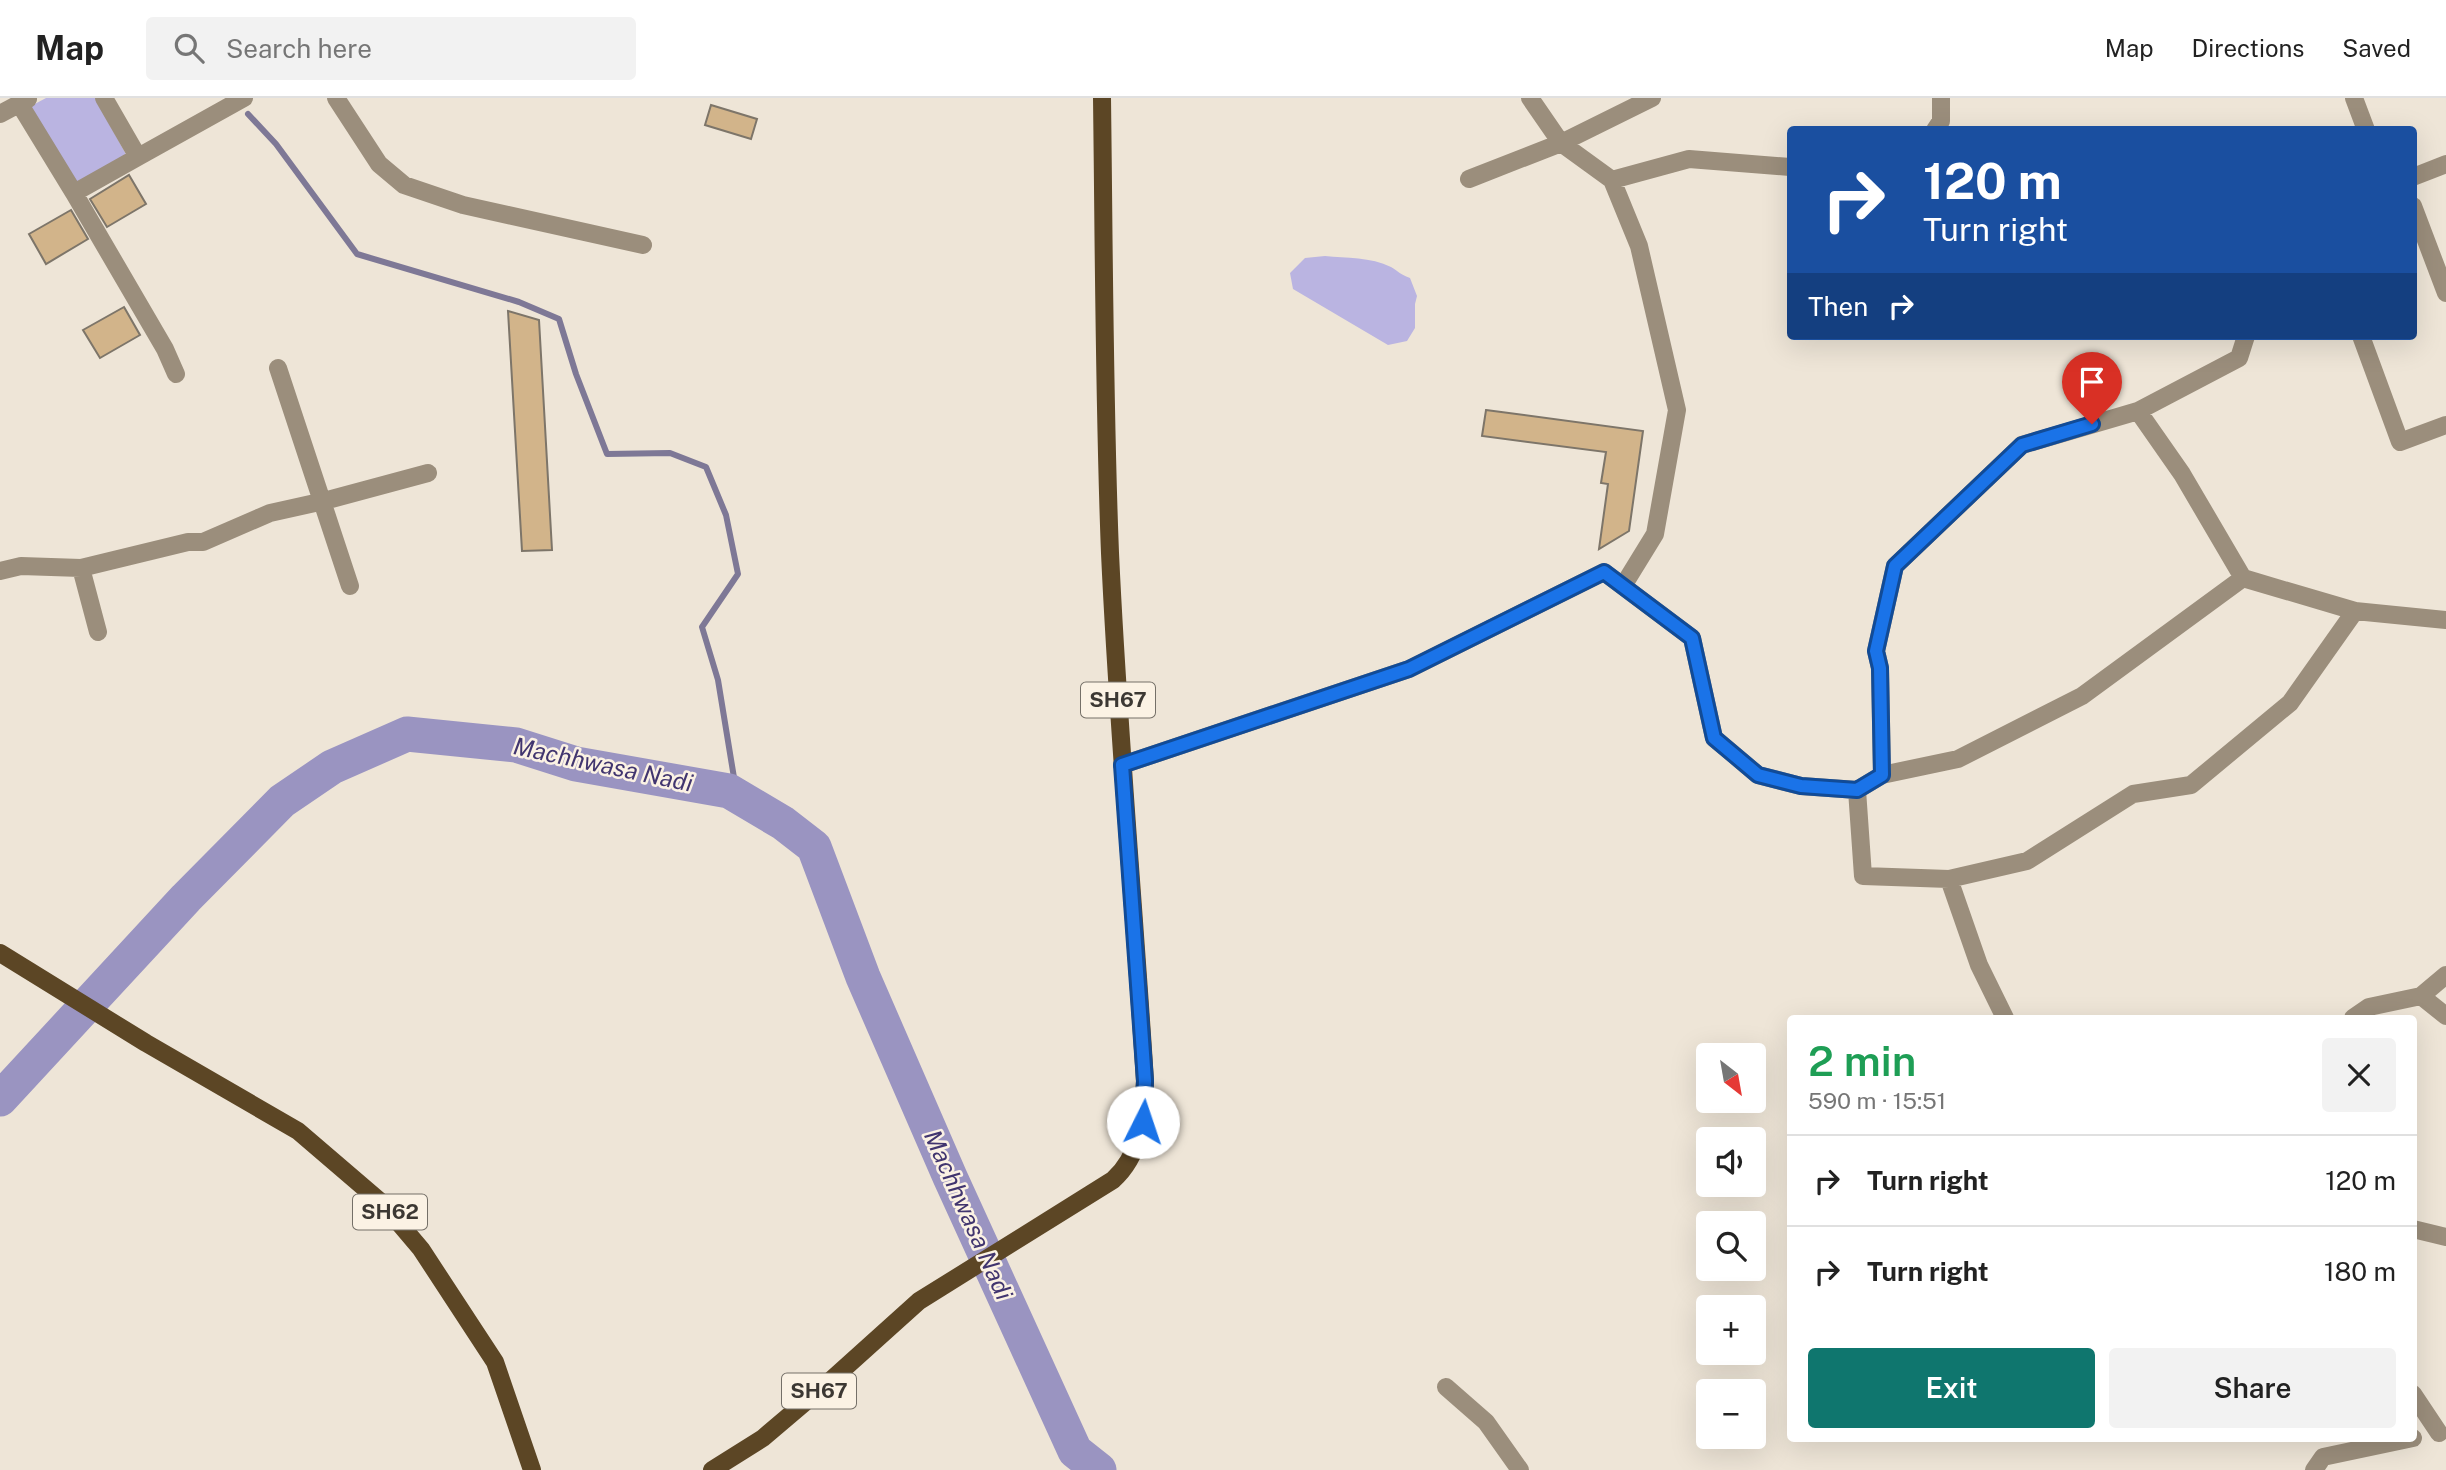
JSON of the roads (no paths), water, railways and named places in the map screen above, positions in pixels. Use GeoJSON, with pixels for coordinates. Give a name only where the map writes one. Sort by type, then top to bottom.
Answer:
{"type":"FeatureCollection","features":[{"type":"Feature","properties":{"kind":"main road","name":"SH67"},"geometry":{"type":"LineString","coordinates":[[712,1470],[763,1438],[919,1301],[1113,1180],[1125,1170],[1135,1150],[1143,1122],[1145,1081],[1110,552],[1104,333],[1102,98]]}},
{"type":"Feature","properties":{"kind":"main road","name":"SH62"},"geometry":{"type":"LineString","coordinates":[[0,953],[146,1043],[298,1131],[382,1203],[421,1249],[495,1362],[533,1470]]}},
{"type":"Feature","properties":{"kind":"street"},"geometry":{"type":"LineString","coordinates":[[104,98],[138,157]]}},
{"type":"Feature","properties":{"kind":"street"},"geometry":{"type":"LineString","coordinates":[[74,193],[244,98]]}},
{"type":"Feature","properties":{"kind":"street"},"geometry":{"type":"LineString","coordinates":[[336,98],[379,164],[404,185],[463,205],[643,245]]}},
{"type":"Feature","properties":{"kind":"street"},"geometry":{"type":"LineString","coordinates":[[1530,98],[1561,143],[1612,180],[1639,246],[1677,410],[1655,534],[1623,586]]}},
{"type":"Feature","properties":{"kind":"street"},"geometry":{"type":"LineString","coordinates":[[1469,179],[1561,143],[1652,98]]}},
{"type":"Feature","properties":{"kind":"street"},"geometry":{"type":"LineString","coordinates":[[1938,126],[1941,121],[1941,98]]}},
{"type":"Feature","properties":{"kind":"street"},"geometry":{"type":"LineString","coordinates":[[2354,98],[2364,126]]}},
{"type":"Feature","properties":{"kind":"street"},"geometry":{"type":"LineString","coordinates":[[0,114],[24,101],[165,349],[176,374]]}},
{"type":"Feature","properties":{"kind":"street"},"geometry":{"type":"LineString","coordinates":[[1612,180],[1689,159],[1787,167]]}},
{"type":"Feature","properties":{"kind":"street"},"geometry":{"type":"LineString","coordinates":[[2417,175],[2446,164]]}},
{"type":"Feature","properties":{"kind":"street"},"geometry":{"type":"LineString","coordinates":[[2417,217],[2446,293]]}},
{"type":"Feature","properties":{"kind":"street"},"geometry":{"type":"LineString","coordinates":[[1882,775],[1880,668],[1876,651],[1895,566],[2022,445],[2138,411],[2239,358],[2245,340]]}},
{"type":"Feature","properties":{"kind":"street"},"geometry":{"type":"LineString","coordinates":[[2362,340],[2400,442],[2446,425]]}},
{"type":"Feature","properties":{"kind":"street"},"geometry":{"type":"LineString","coordinates":[[278,368],[350,586]]}},
{"type":"Feature","properties":{"kind":"street"},"geometry":{"type":"LineString","coordinates":[[2138,411],[2182,474],[2243,578],[2355,611],[2446,621]]}},
{"type":"Feature","properties":{"kind":"street"},"geometry":{"type":"LineString","coordinates":[[0,571],[21,566],[81,568],[188,541],[203,542],[270,513],[428,473]]}},
{"type":"Feature","properties":{"kind":"street"},"geometry":{"type":"LineString","coordinates":[[81,568],[98,632]]}},
{"type":"Feature","properties":{"kind":"street"},"geometry":{"type":"LineString","coordinates":[[1122,765],[1409,669],[1604,572],[1692,638],[1714,738],[1758,775],[1801,786],[1857,790],[1882,775],[1958,759],[2082,696],[2243,578]]}},
{"type":"Feature","properties":{"kind":"street"},"geometry":{"type":"LineString","coordinates":[[1857,790],[1863,876],[1949,879],[2027,861],[2133,794],[2190,786],[2290,704],[2355,611]]}},
{"type":"Feature","properties":{"kind":"street"},"geometry":{"type":"LineString","coordinates":[[1949,879],[1979,965],[2004,1015]]}},
{"type":"Feature","properties":{"kind":"street"},"geometry":{"type":"LineString","coordinates":[[2357,1015],[2369,1007],[2421,996],[2446,975]]}},
{"type":"Feature","properties":{"kind":"street"},"geometry":{"type":"LineString","coordinates":[[2421,996],[2446,1016]]}},
{"type":"Feature","properties":{"kind":"street"},"geometry":{"type":"LineString","coordinates":[[2417,1230],[2446,1237]]}},
{"type":"Feature","properties":{"kind":"street"},"geometry":{"type":"LineString","coordinates":[[1446,1387],[1486,1422],[1520,1470]]}},
{"type":"Feature","properties":{"kind":"street"},"geometry":{"type":"LineString","coordinates":[[2417,1399],[2442,1429],[2417,1437]]}},
{"type":"Feature","properties":{"kind":"street"},"geometry":{"type":"LineString","coordinates":[[2314,1470],[2323,1458],[2395,1442]]}},
{"type":"Feature","properties":{"kind":"waterway"},"geometry":{"type":"LineString","coordinates":[[248,114],[276,144],[357,254],[519,302],[559,319],[576,374],[607,454],[670,453],[706,467],[726,515],[738,574],[702,627],[718,680],[737,796]]}},
{"type":"Feature","properties":{"kind":"waterway","name":"Machhwasa Nadi"},"geometry":{"type":"LineString","coordinates":[[0,1099],[186,898],[282,801],[332,767],[407,734],[516,745],[576,764],[729,791],[783,823],[814,847],[863,977],[950,1177],[1075,1451],[1099,1470]]}}]}
